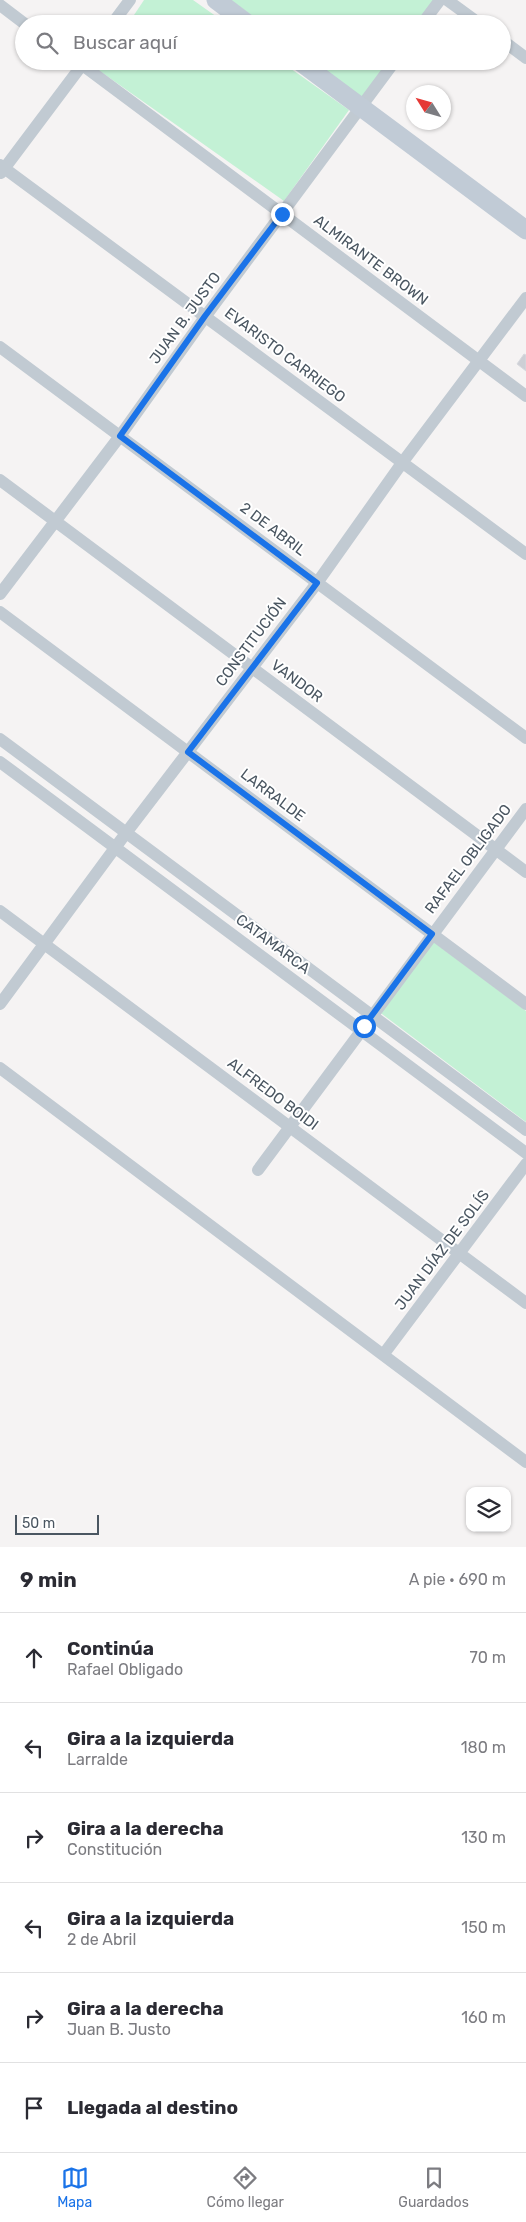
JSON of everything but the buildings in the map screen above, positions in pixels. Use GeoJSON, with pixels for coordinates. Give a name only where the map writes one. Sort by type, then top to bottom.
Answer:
{"type":"FeatureCollection","features":[{"type":"Feature","properties":{"kind":"main road"},"geometry":{"type":"LineString","coordinates":[[216,0],[236,15]]}},
{"type":"Feature","properties":{"kind":"main road"},"geometry":{"type":"LineString","coordinates":[[231,0],[251,15]]}},
{"type":"Feature","properties":{"kind":"main road"},"geometry":{"type":"LineString","coordinates":[[312,70],[526,220]]}},
{"type":"Feature","properties":{"kind":"main road"},"geometry":{"type":"LineString","coordinates":[[323,70],[363,104],[526,230]]}},
{"type":"Feature","properties":{"kind":"street"},"geometry":{"type":"LineString","coordinates":[[119,15],[130,0]]}},
{"type":"Feature","properties":{"kind":"street"},"geometry":{"type":"LineString","coordinates":[[429,15],[440,0]]}},
{"type":"Feature","properties":{"kind":"street"},"geometry":{"type":"LineString","coordinates":[[447,0],[468,15]]}},
{"type":"Feature","properties":{"kind":"street"},"geometry":{"type":"LineString","coordinates":[[0,5],[15,16]]}},
{"type":"Feature","properties":{"kind":"street"},"geometry":{"type":"LineString","coordinates":[[511,47],[526,58]]}},
{"type":"Feature","properties":{"kind":"street"},"geometry":{"type":"LineString","coordinates":[[1,169],[75,70]]}},
{"type":"Feature","properties":{"kind":"street","name":"ALMIRANTE BROWN"},"geometry":{"type":"LineString","coordinates":[[92,70],[526,396]]}},
{"type":"Feature","properties":{"kind":"street","name":"JUAN B. JUSTO"},"geometry":{"type":"LineString","coordinates":[[0,594],[120,436],[205,316],[388,70]]}},
{"type":"Feature","properties":{"kind":"street","name":"EVARISTO CARRIEGO"},"geometry":{"type":"LineString","coordinates":[[1,169],[205,316],[526,554]]}},
{"type":"Feature","properties":{"kind":"street","name":"CONSTITUCIÓN"},"geometry":{"type":"LineString","coordinates":[[0,1004],[126,833],[317,583],[402,463],[526,298]]}},
{"type":"Feature","properties":{"kind":"street","name":"2 DE ABRIL"},"geometry":{"type":"LineString","coordinates":[[0,347],[526,738]]}},
{"type":"Feature","properties":{"kind":"street","name":"VANDOR"},"geometry":{"type":"LineString","coordinates":[[0,480],[526,872]]}},
{"type":"Feature","properties":{"kind":"street","name":"LARRALDE"},"geometry":{"type":"LineString","coordinates":[[0,612],[526,1004]]}},
{"type":"Feature","properties":{"kind":"street","name":"CATAMARCA"},"geometry":{"type":"LineString","coordinates":[[0,739],[526,1130]]}},
{"type":"Feature","properties":{"kind":"street","name":"CATAMARCA"},"geometry":{"type":"LineString","coordinates":[[0,762],[526,1153]]}},
{"type":"Feature","properties":{"kind":"street","name":"RAFAEL OBLIGADO"},"geometry":{"type":"LineString","coordinates":[[258,1170],[526,809]]}},
{"type":"Feature","properties":{"kind":"street","name":"ALFREDO BOIDI"},"geometry":{"type":"LineString","coordinates":[[0,911],[526,1304]]}},
{"type":"Feature","properties":{"kind":"street"},"geometry":{"type":"LineString","coordinates":[[0,1068],[526,1462]]}},
{"type":"Feature","properties":{"kind":"street","name":"JUAN DÍAZ DE SOLÍS"},"geometry":{"type":"LineString","coordinates":[[383,1355],[526,1164]]}},
{"type":"Feature","properties":{"kind":"green space"},"geometry":{"type":"Polygon","coordinates":[[[144,0],[193,0],[214,15],[134,15],[144,0]]]}},
{"type":"Feature","properties":{"kind":"green space"},"geometry":{"type":"Polygon","coordinates":[[[231,0],[440,0],[429,15],[251,15],[231,0]]]}},
{"type":"Feature","properties":{"kind":"green space"},"geometry":{"type":"Polygon","coordinates":[[[98,70],[293,70],[349,110],[284,201],[98,70]]]}},
{"type":"Feature","properties":{"kind":"green space"},"geometry":{"type":"Polygon","coordinates":[[[325,70],[388,70],[366,101],[325,70]]]}},
{"type":"Feature","properties":{"kind":"green space"},"geometry":{"type":"Polygon","coordinates":[[[431,940],[526,1011],[526,1122],[378,1011],[431,940]]]}},
{"type":"Feature","properties":{"kind":"route"},"geometry":{"type":"LineString","coordinates":[[282,214],[205,316],[120,436],[317,583],[188,752],[432,934],[364,1026]]}}]}
